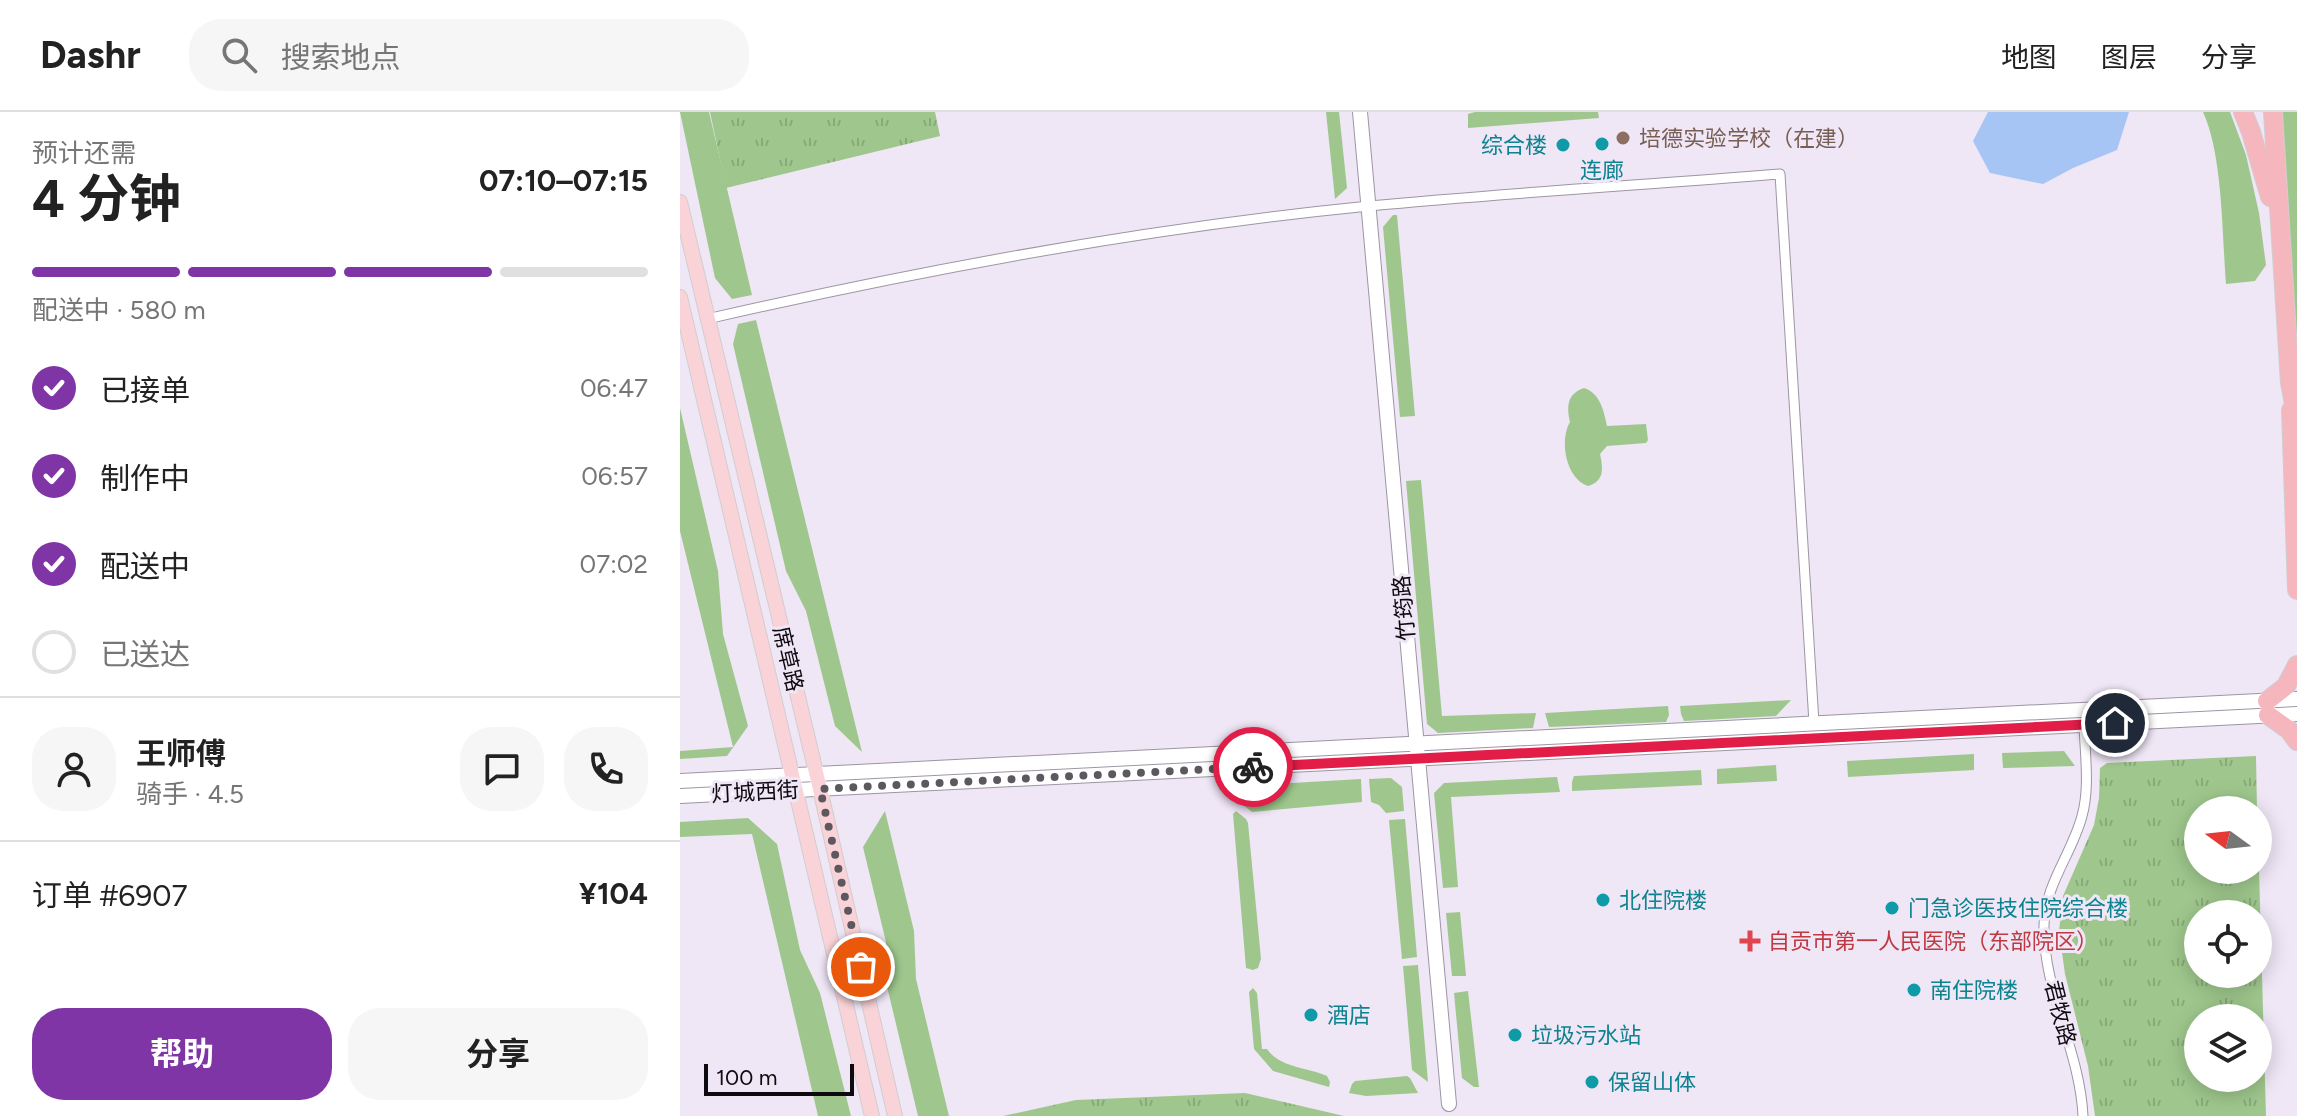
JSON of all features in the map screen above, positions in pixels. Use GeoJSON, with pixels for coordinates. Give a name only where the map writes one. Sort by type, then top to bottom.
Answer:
{"type":"FeatureCollection","features":[{"type":"Feature","properties":{"kind":"highway"},"geometry":{"type":"LineString","coordinates":[[2243,112],[2279,229]]}},
{"type":"Feature","properties":{"kind":"highway"},"geometry":{"type":"LineString","coordinates":[[2273,112],[2290,383],[2297,590]]}},
{"type":"Feature","properties":{"kind":"highway"},"geometry":{"type":"LineString","coordinates":[[2290,383],[2297,420]]}},
{"type":"Feature","properties":{"kind":"highway"},"geometry":{"type":"LineString","coordinates":[[2297,665],[2286,686],[2268,708],[2297,741]]}},
{"type":"Feature","properties":{"kind":"main road","name":"席草路"},"geometry":{"type":"LineString","coordinates":[[680,202],[895,1116]]}},
{"type":"Feature","properties":{"kind":"main road","name":"席草路"},"geometry":{"type":"LineString","coordinates":[[680,297],[872,1116]]}},
{"type":"Feature","properties":{"kind":"street","name":"竹筠路"},"geometry":{"type":"LineString","coordinates":[[1360,112],[1449,1104]]}},
{"type":"Feature","properties":{"kind":"street"},"geometry":{"type":"LineString","coordinates":[[707,319],[996,258],[1183,229],[1369,206],[1780,174],[1814,723]]}},
{"type":"Feature","properties":{"kind":"street"},"geometry":{"type":"LineString","coordinates":[[2268,708],[2297,699]]}},
{"type":"Feature","properties":{"kind":"street"},"geometry":{"type":"LineString","coordinates":[[2268,708],[2297,714]]}},
{"type":"Feature","properties":{"kind":"street","name":"灯城西街"},"geometry":{"type":"LineString","coordinates":[[680,781],[1814,723],[2268,708]]}},
{"type":"Feature","properties":{"kind":"street","name":"灯城西街"},"geometry":{"type":"LineString","coordinates":[[680,796],[2084,725],[2268,708]]}},
{"type":"Feature","properties":{"kind":"street","name":"君牧路"},"geometry":{"type":"LineString","coordinates":[[2083,1116],[2078,1079],[2049,967],[2044,926],[2051,886],[2073,844],[2083,813],[2086,782],[2084,725]]}},
{"type":"Feature","properties":{"kind":"green space"},"geometry":{"type":"Polygon","coordinates":[[[680,112],[709,112],[752,295],[732,299],[715,278],[680,112]]]}},
{"type":"Feature","properties":{"kind":"green space"},"geometry":{"type":"Polygon","coordinates":[[[710,112],[935,112],[940,136],[726,188],[710,112]]]}},
{"type":"Feature","properties":{"kind":"green space"},"geometry":{"type":"Polygon","coordinates":[[[1326,112],[1339,112],[1347,188],[1335,199],[1326,112]]]}},
{"type":"Feature","properties":{"kind":"green space"},"geometry":{"type":"Polygon","coordinates":[[[1598,112],[1599,118],[1468,128],[1468,114],[1598,112]]]}},
{"type":"Feature","properties":{"kind":"green space"},"geometry":{"type":"Polygon","coordinates":[[[2203,112],[2230,112],[2246,155],[2259,213],[2266,265],[2255,281],[2226,284],[2218,172],[2210,130],[2203,112]]]}},
{"type":"Feature","properties":{"kind":"green space"},"geometry":{"type":"Polygon","coordinates":[[[2281,112],[2297,112],[2297,343],[2281,112]]]}},
{"type":"Feature","properties":{"kind":"green space"},"geometry":{"type":"Polygon","coordinates":[[[1393,215],[1397,215],[1415,416],[1400,417],[1383,227],[1393,215]]]}},
{"type":"Feature","properties":{"kind":"green space"},"geometry":{"type":"Polygon","coordinates":[[[756,320],[862,752],[835,726],[806,611],[786,571],[733,344],[738,324],[756,320]]]}},
{"type":"Feature","properties":{"kind":"green space"},"geometry":{"type":"Polygon","coordinates":[[[1584,388],[1598,398],[1607,426],[1646,424],[1648,440],[1646,443],[1607,446],[1600,454],[1600,477],[1588,486],[1574,476],[1565,448],[1570,422],[1569,402],[1574,394],[1584,388]]]}},
{"type":"Feature","properties":{"kind":"green space"},"geometry":{"type":"Polygon","coordinates":[[[680,408],[718,571],[723,634],[748,726],[727,756],[680,759],[680,751],[733,747],[680,531],[680,408]]]}},
{"type":"Feature","properties":{"kind":"green space"},"geometry":{"type":"Polygon","coordinates":[[[1421,480],[1442,716],[1536,713],[1533,728],[1438,733],[1427,724],[1406,481],[1421,480]]]}},
{"type":"Feature","properties":{"kind":"green space"},"geometry":{"type":"Polygon","coordinates":[[[1791,700],[1776,716],[1684,721],[1680,706],[1791,700]]]}},
{"type":"Feature","properties":{"kind":"green space"},"geometry":{"type":"Polygon","coordinates":[[[1668,706],[1666,722],[1549,727],[1545,713],[1668,706]]]}},
{"type":"Feature","properties":{"kind":"green space"},"geometry":{"type":"Polygon","coordinates":[[[2064,751],[2075,766],[2003,768],[2002,753],[2064,751]]]}},
{"type":"Feature","properties":{"kind":"green space"},"geometry":{"type":"Polygon","coordinates":[[[1974,754],[1974,770],[1848,777],[1847,761],[1974,754]]]}},
{"type":"Feature","properties":{"kind":"green space"},"geometry":{"type":"Polygon","coordinates":[[[2256,756],[2257,796],[2184,796],[2184,884],[2259,884],[2260,900],[2184,900],[2184,988],[2262,988],[2263,1004],[2184,1004],[2184,1092],[2265,1092],[2266,1116],[2095,1116],[2088,1066],[2065,974],[2059,931],[2063,896],[2094,825],[2100,768],[2107,763],[2256,756]]]}},
{"type":"Feature","properties":{"kind":"green space"},"geometry":{"type":"Polygon","coordinates":[[[1776,765],[1777,781],[1717,784],[1717,769],[1776,765]]]}},
{"type":"Feature","properties":{"kind":"green space"},"geometry":{"type":"Polygon","coordinates":[[[1701,770],[1702,785],[1572,791],[1574,776],[1701,770]]]}},
{"type":"Feature","properties":{"kind":"green space"},"geometry":{"type":"Polygon","coordinates":[[[1557,777],[1560,792],[1451,797],[1458,887],[1443,888],[1434,793],[1444,783],[1557,777]]]}},
{"type":"Feature","properties":{"kind":"green space"},"geometry":{"type":"Polygon","coordinates":[[[1391,778],[1402,787],[1404,811],[1386,813],[1371,802],[1369,779],[1391,778]]]}},
{"type":"Feature","properties":{"kind":"green space"},"geometry":{"type":"Polygon","coordinates":[[[1361,779],[1362,802],[1252,812],[1242,804],[1257,785],[1361,779]]]}},
{"type":"Feature","properties":{"kind":"green space"},"geometry":{"type":"Polygon","coordinates":[[[885,811],[914,931],[916,979],[949,1116],[918,1116],[885,978],[886,942],[863,847],[885,811]]]}},
{"type":"Feature","properties":{"kind":"green space"},"geometry":{"type":"Polygon","coordinates":[[[1236,811],[1248,823],[1261,959],[1258,968],[1253,970],[1246,968],[1233,814],[1236,811]]]}},
{"type":"Feature","properties":{"kind":"green space"},"geometry":{"type":"Polygon","coordinates":[[[748,818],[777,844],[800,950],[820,993],[851,1116],[818,1116],[752,834],[680,837],[680,822],[748,818]]]}},
{"type":"Feature","properties":{"kind":"green space"},"geometry":{"type":"Polygon","coordinates":[[[1405,819],[1417,957],[1402,959],[1389,820],[1405,819]]]}},
{"type":"Feature","properties":{"kind":"green space"},"geometry":{"type":"Polygon","coordinates":[[[1460,912],[1466,976],[1452,976],[1446,913],[1460,912]]]}},
{"type":"Feature","properties":{"kind":"green space"},"geometry":{"type":"Polygon","coordinates":[[[1418,965],[1428,1082],[1412,1070],[1403,966],[1418,965]]]}},
{"type":"Feature","properties":{"kind":"green space"},"geometry":{"type":"Polygon","coordinates":[[[1253,988],[1257,993],[1262,1049],[1267,1049],[1286,1064],[1327,1076],[1329,1087],[1273,1071],[1254,1049],[1249,992],[1253,988]]]}},
{"type":"Feature","properties":{"kind":"green space"},"geometry":{"type":"Polygon","coordinates":[[[1468,991],[1479,1087],[1462,1078],[1454,993],[1468,991]]]}},
{"type":"Feature","properties":{"kind":"green space"},"geometry":{"type":"Polygon","coordinates":[[[1407,1076],[1418,1093],[1366,1096],[1349,1093],[1355,1081],[1407,1076]]]}},
{"type":"Feature","properties":{"kind":"green space"},"geometry":{"type":"Polygon","coordinates":[[[1245,1093],[1344,1116],[1003,1116],[1076,1100],[1245,1093]]]}},
{"type":"Feature","properties":{"kind":"water"},"geometry":{"type":"Polygon","coordinates":[[[1988,112],[2129,112],[2117,150],[2043,184],[1990,173],[1973,141],[1988,112]]]}},
{"type":"Feature","properties":{"kind":"way so far"},"geometry":{"type":"LineString","coordinates":[[861,967],[820,789],[1253,767]]}},
{"type":"Feature","properties":{"kind":"place","name":"培德实验学校（在建）"},"geometry":{"type":"Point","coordinates":[1623,138]}},
{"type":"Feature","properties":{"kind":"place","name":"连廊"},"geometry":{"type":"Point","coordinates":[1602,144]}},
{"type":"Feature","properties":{"kind":"place","name":"综合楼"},"geometry":{"type":"Point","coordinates":[1563,145]}},
{"type":"Feature","properties":{"kind":"place","name":"北住院楼"},"geometry":{"type":"Point","coordinates":[1603,900]}},
{"type":"Feature","properties":{"kind":"place","name":"门急诊医技住院综合楼"},"geometry":{"type":"Point","coordinates":[1892,908]}},
{"type":"Feature","properties":{"kind":"place","name":"自贡市第一人民医院（东部院区）"},"geometry":{"type":"Point","coordinates":[1750,941]}},
{"type":"Feature","properties":{"kind":"place","name":"南住院楼"},"geometry":{"type":"Point","coordinates":[1914,990]}},
{"type":"Feature","properties":{"kind":"place","name":"酒店"},"geometry":{"type":"Point","coordinates":[1311,1015]}},
{"type":"Feature","properties":{"kind":"place","name":"垃圾污水站"},"geometry":{"type":"Point","coordinates":[1515,1035]}},
{"type":"Feature","properties":{"kind":"place","name":"保留山体"},"geometry":{"type":"Point","coordinates":[1592,1082]}},
{"type":"Feature","properties":{"kind":"route"},"geometry":{"type":"LineString","coordinates":[[1253,767],[2115,723]]}}]}
